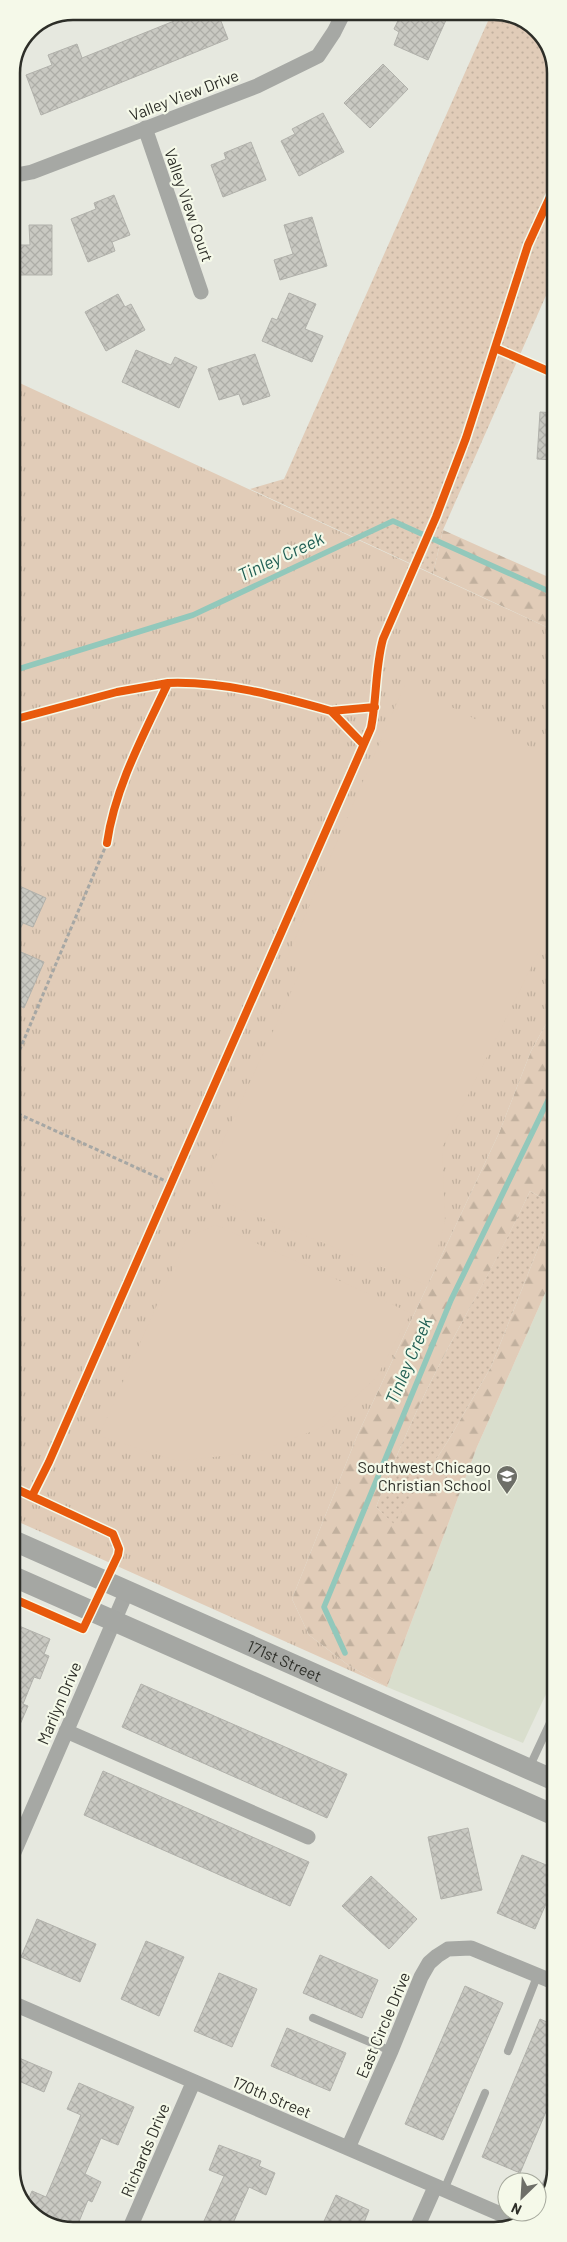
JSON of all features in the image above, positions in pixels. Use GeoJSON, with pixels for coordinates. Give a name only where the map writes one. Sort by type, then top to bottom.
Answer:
{"type":"FeatureCollection","features":[{"type":"Feature","properties":{"kind":"street","name":"Valley View Drive"},"geometry":{"type":"LineString","coordinates":[[20,174],[32,172],[258,86],[318,56],[340,20]]}},
{"type":"Feature","properties":{"kind":"street","name":"Valley View Court"},"geometry":{"type":"LineString","coordinates":[[144,128],[201,292]]}},
{"type":"Feature","properties":{"kind":"street","name":"171st Street"},"geometry":{"type":"LineString","coordinates":[[20,1544],[547,1777]]}},
{"type":"Feature","properties":{"kind":"street","name":"171st Street"},"geometry":{"type":"LineString","coordinates":[[20,1579],[547,1812]]}},
{"type":"Feature","properties":{"kind":"street","name":"Marilyn Drive"},"geometry":{"type":"LineString","coordinates":[[20,1838],[127,1591]]}},
{"type":"Feature","properties":{"kind":"street"},"geometry":{"type":"LineString","coordinates":[[66,1732],[308,1837]]}},
{"type":"Feature","properties":{"kind":"street","name":"East Circle Drive"},"geometry":{"type":"LineString","coordinates":[[348,2148],[391,2052],[421,1977],[429,1963],[448,1949],[471,1948],[547,1979]]}},
{"type":"Feature","properties":{"kind":"street","name":"170th Street"},"geometry":{"type":"LineString","coordinates":[[20,2007],[497,2213]]}},
{"type":"Feature","properties":{"kind":"street","name":"Richards Drive"},"geometry":{"type":"LineString","coordinates":[[132,2222],[193,2083]]}},
{"type":"Feature","properties":{"kind":"street"},"geometry":{"type":"LineString","coordinates":[[420,2222],[439,2189]]}},
{"type":"Feature","properties":{"kind":"lane"},"geometry":{"type":"LineString","coordinates":[[528,1769],[547,1729]]}},
{"type":"Feature","properties":{"kind":"lane"},"geometry":{"type":"LineString","coordinates":[[508,2052],[535,1973]]}},
{"type":"Feature","properties":{"kind":"lane"},"geometry":{"type":"LineString","coordinates":[[313,2018],[391,2052]]}},
{"type":"Feature","properties":{"kind":"lane"},"geometry":{"type":"LineString","coordinates":[[439,2189],[484,2093]]}},
{"type":"Feature","properties":{"kind":"path"},"geometry":{"type":"LineString","coordinates":[[20,1049],[107,844],[108,835]]}},
{"type":"Feature","properties":{"kind":"path"},"geometry":{"type":"LineString","coordinates":[[20,1115],[170,1184]]}},
{"type":"Feature","properties":{"kind":"path"},"geometry":{"type":"LineString","coordinates":[[166,1192],[174,1174]]}},
{"type":"Feature","properties":{"kind":"shaded area","name":"Southwest Chicago Christian School"},"geometry":{"type":"Polygon","coordinates":[[[547,1289],[547,1692],[523,1743],[387,1687],[477,1447],[547,1289]]]}},
{"type":"Feature","properties":{"kind":"green space"},"geometry":{"type":"Polygon","coordinates":[[[488,20],[508,22],[524,29],[540,46],[546,62],[547,73],[547,293],[443,530],[433,574],[250,489],[284,479],[488,20]]]}},
{"type":"Feature","properties":{"kind":"green space"},"geometry":{"type":"Polygon","coordinates":[[[20,383],[547,627],[547,1022],[531,1051],[499,1133],[357,1436],[292,1599],[309,1635],[348,1665],[387,1687],[20,1523],[20,383]]]}},
{"type":"Feature","properties":{"kind":"green space"},"geometry":{"type":"Polygon","coordinates":[[[443,530],[547,576],[547,627],[433,574],[443,530]]]}},
{"type":"Feature","properties":{"kind":"green space"},"geometry":{"type":"Polygon","coordinates":[[[405,684],[547,755],[547,935],[442,1148],[445,1221],[428,1286],[221,1201],[208,1174],[301,970],[285,962],[405,684]]]}},
{"type":"Feature","properties":{"kind":"green space"},"geometry":{"type":"Polygon","coordinates":[[[547,1022],[547,1201],[530,1191],[500,1252],[427,1388],[376,1507],[394,1524],[448,1441],[491,1367],[547,1226],[547,1289],[477,1447],[387,1687],[348,1665],[309,1635],[292,1599],[357,1436],[499,1133],[531,1051],[547,1022]]]}},
{"type":"Feature","properties":{"kind":"green space"},"geometry":{"type":"Polygon","coordinates":[[[530,1191],[547,1201],[547,1226],[491,1367],[448,1441],[394,1525],[376,1507],[384,1487],[427,1388],[530,1191]]]}},
{"type":"Feature","properties":{"kind":"green space"},"geometry":{"type":"Polygon","coordinates":[[[216,1225],[411,1313],[376,1378],[321,1428],[258,1452],[178,1461],[99,1436],[187,1237],[216,1225]]]}},
{"type":"Feature","properties":{"kind":"building"},"geometry":{"type":"Polygon","coordinates":[[[221,20],[228,39],[41,115],[26,75],[52,65],[48,55],[77,44],[82,58],[174,21],[221,20]]]}},
{"type":"Feature","properties":{"kind":"building"},"geometry":{"type":"Polygon","coordinates":[[[398,20],[446,20],[428,60],[394,45],[399,32],[394,29],[398,20]]]}},
{"type":"Feature","properties":{"kind":"building"},"geometry":{"type":"Polygon","coordinates":[[[383,64],[408,89],[370,128],[344,103],[383,64]]]}},
{"type":"Feature","properties":{"kind":"building"},"geometry":{"type":"Polygon","coordinates":[[[323,113],[344,152],[299,176],[281,141],[295,134],[292,129],[323,113]]]}},
{"type":"Feature","properties":{"kind":"building"},"geometry":{"type":"Polygon","coordinates":[[[251,142],[266,180],[223,197],[211,165],[226,159],[224,153],[251,142]]]}},
{"type":"Feature","properties":{"kind":"building"},"geometry":{"type":"Polygon","coordinates":[[[114,195],[130,235],[112,242],[115,251],[88,262],[71,219],[96,209],[94,203],[114,195]]]}},
{"type":"Feature","properties":{"kind":"building"},"geometry":{"type":"Polygon","coordinates":[[[312,217],[327,266],[280,280],[274,260],[293,254],[284,225],[312,217]]]}},
{"type":"Feature","properties":{"kind":"building"},"geometry":{"type":"Polygon","coordinates":[[[29,225],[52,225],[52,275],[20,275],[20,245],[30,245],[29,225]]]}},
{"type":"Feature","properties":{"kind":"building"},"geometry":{"type":"Polygon","coordinates":[[[289,293],[316,304],[305,329],[323,336],[312,362],[262,341],[272,318],[277,320],[289,293]]]}},
{"type":"Feature","properties":{"kind":"building"},"geometry":{"type":"Polygon","coordinates":[[[118,294],[125,307],[131,304],[145,330],[106,351],[85,312],[118,294]]]}},
{"type":"Feature","properties":{"kind":"building"},"geometry":{"type":"Polygon","coordinates":[[[136,350],[171,365],[175,357],[197,367],[179,408],[122,382],[136,350]]]}},
{"type":"Feature","properties":{"kind":"building"},"geometry":{"type":"Polygon","coordinates":[[[255,354],[270,396],[243,405],[239,394],[219,400],[208,369],[255,354]]]}},
{"type":"Feature","properties":{"kind":"building"},"geometry":{"type":"Polygon","coordinates":[[[540,412],[547,412],[547,460],[537,459],[540,412]]]}},
{"type":"Feature","properties":{"kind":"building"},"geometry":{"type":"Polygon","coordinates":[[[20,886],[46,898],[33,927],[23,923],[20,929],[20,886]]]}},
{"type":"Feature","properties":{"kind":"building"},"geometry":{"type":"Polygon","coordinates":[[[20,952],[44,962],[24,1008],[20,1006],[20,952]]]}},
{"type":"Feature","properties":{"kind":"building"},"geometry":{"type":"Polygon","coordinates":[[[20,1626],[50,1639],[44,1654],[49,1656],[40,1679],[34,1677],[23,1704],[28,1706],[20,1724],[20,1626]]]}},
{"type":"Feature","properties":{"kind":"building"},"geometry":{"type":"Polygon","coordinates":[[[141,1684],[347,1774],[327,1818],[122,1727],[141,1684]]]}},
{"type":"Feature","properties":{"kind":"building"},"geometry":{"type":"Polygon","coordinates":[[[103,1771],[309,1862],[290,1906],[84,1815],[103,1771]]]}},
{"type":"Feature","properties":{"kind":"building"},"geometry":{"type":"Polygon","coordinates":[[[468,1828],[482,1890],[441,1899],[428,1837],[468,1828]]]}},
{"type":"Feature","properties":{"kind":"building"},"geometry":{"type":"Polygon","coordinates":[[[522,1855],[547,1865],[547,1902],[535,1929],[497,1913],[522,1855]]]}},
{"type":"Feature","properties":{"kind":"building"},"geometry":{"type":"Polygon","coordinates":[[[371,1876],[417,1919],[389,1949],[342,1906],[371,1876]]]}},
{"type":"Feature","properties":{"kind":"building"},"geometry":{"type":"Polygon","coordinates":[[[37,1919],[96,1944],[80,1982],[21,1957],[37,1919]]]}},
{"type":"Feature","properties":{"kind":"building"},"geometry":{"type":"Polygon","coordinates":[[[146,1941],[184,1957],[159,2016],[121,1999],[146,1941]]]}},
{"type":"Feature","properties":{"kind":"building"},"geometry":{"type":"Polygon","coordinates":[[[320,1955],[378,1980],[362,2018],[303,1993],[320,1955]]]}},
{"type":"Feature","properties":{"kind":"building"},"geometry":{"type":"Polygon","coordinates":[[[219,1973],[257,1989],[232,2047],[194,2031],[219,1973]]]}},
{"type":"Feature","properties":{"kind":"building"},"geometry":{"type":"Polygon","coordinates":[[[465,1986],[503,2003],[443,2140],[405,2124],[465,1986]]]}},
{"type":"Feature","properties":{"kind":"building"},"geometry":{"type":"Polygon","coordinates":[[[540,2019],[547,2022],[547,2109],[520,2172],[482,2157],[540,2019]]]}},
{"type":"Feature","properties":{"kind":"building"},"geometry":{"type":"Polygon","coordinates":[[[287,2028],[346,2053],[330,2091],[271,2066],[287,2028]]]}},
{"type":"Feature","properties":{"kind":"building"},"geometry":{"type":"Polygon","coordinates":[[[20,2058],[52,2072],[44,2092],[20,2082],[20,2058]]]}},
{"type":"Feature","properties":{"kind":"building"},"geometry":{"type":"Polygon","coordinates":[[[79,2083],[134,2107],[118,2145],[101,2138],[85,2174],[101,2182],[92,2202],[88,2200],[79,2222],[53,2218],[38,2209],[29,2198],[32,2191],[46,2197],[81,2115],[67,2109],[79,2083]]]}},
{"type":"Feature","properties":{"kind":"building"},"geometry":{"type":"Polygon","coordinates":[[[219,2145],[261,2161],[259,2166],[275,2173],[266,2195],[249,2187],[234,2222],[204,2222],[224,2176],[209,2170],[219,2145]]]}},
{"type":"Feature","properties":{"kind":"building"},"geometry":{"type":"Polygon","coordinates":[[[336,2195],[369,2210],[364,2222],[324,2222],[336,2195]]]}},
{"type":"Feature","properties":{"kind":"waterway","name":"Tinley Creek"},"geometry":{"type":"LineString","coordinates":[[20,669],[193,615],[393,521],[547,590]]}},
{"type":"Feature","properties":{"kind":"waterway","name":"Tinley Creek"},"geometry":{"type":"LineString","coordinates":[[345,1653],[324,1607],[451,1300],[547,1102]]}},
{"type":"Feature","properties":{"kind":"cycle path"},"geometry":{"type":"LineString","coordinates":[[32,1496],[49,1462],[371,728],[383,639],[436,517],[466,438],[528,245],[547,203]]}},
{"type":"Feature","properties":{"kind":"cycle path"},"geometry":{"type":"LineString","coordinates":[[495,348],[547,371]]}},
{"type":"Feature","properties":{"kind":"cycle path"},"geometry":{"type":"LineString","coordinates":[[20,718],[117,692],[168,683]]}},
{"type":"Feature","properties":{"kind":"cycle path"},"geometry":{"type":"LineString","coordinates":[[107,843],[123,781],[168,683],[209,684],[230,687],[271,695],[331,711]]}},
{"type":"Feature","properties":{"kind":"cycle path"},"geometry":{"type":"LineString","coordinates":[[363,744],[331,711],[375,707]]}},
{"type":"Feature","properties":{"kind":"cycle path"},"geometry":{"type":"LineString","coordinates":[[20,1491],[113,1534],[119,1549],[118,1555],[83,1629],[20,1601]]}},
{"type":"Feature","properties":{"kind":"place","name":"Southwest Chicago Christian School"},"geometry":{"type":"Point","coordinates":[507,1495]}}]}
